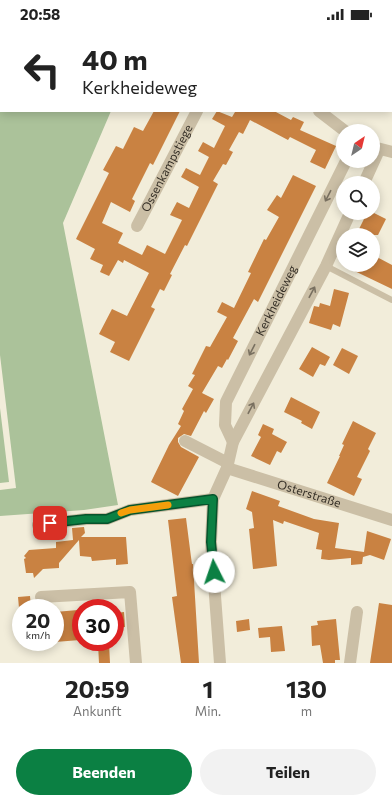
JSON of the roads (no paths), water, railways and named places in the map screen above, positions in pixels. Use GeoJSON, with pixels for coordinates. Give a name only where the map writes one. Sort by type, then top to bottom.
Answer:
{"type":"FeatureCollection","features":[{"type":"Feature","properties":{"kind":"street","name":"Ossenkampstiege"},"geometry":{"type":"LineString","coordinates":[[137,226],[196,112]]}},
{"type":"Feature","properties":{"kind":"street"},"geometry":{"type":"LineString","coordinates":[[320,112],[336,124]]}},
{"type":"Feature","properties":{"kind":"street"},"geometry":{"type":"LineString","coordinates":[[380,150],[392,152]]}},
{"type":"Feature","properties":{"kind":"street","name":"Kerkheideweg"},"geometry":{"type":"LineString","coordinates":[[233,442],[225,425],[226,402],[343,168]]}},
{"type":"Feature","properties":{"kind":"street"},"geometry":{"type":"LineString","coordinates":[[220,663],[211,542],[213,499],[227,465],[233,442],[326,266],[347,220]]}},
{"type":"Feature","properties":{"kind":"street"},"geometry":{"type":"LineString","coordinates":[[185,441],[227,465]]}},
{"type":"Feature","properties":{"kind":"street","name":"Osterstraße"},"geometry":{"type":"LineString","coordinates":[[227,465],[392,520]]}},
{"type":"Feature","properties":{"kind":"street"},"geometry":{"type":"LineString","coordinates":[[38,525],[86,519],[107,519],[130,510],[213,499]]}},
{"type":"Feature","properties":{"kind":"street"},"geometry":{"type":"LineString","coordinates":[[42,597],[130,592],[136,663]]}},
{"type":"Feature","properties":{"kind":"street"},"geometry":{"type":"LineString","coordinates":[[350,663],[357,612]]}},
{"type":"Feature","properties":{"kind":"lane"},"geometry":{"type":"LineString","coordinates":[[326,266],[392,300]]}}]}
